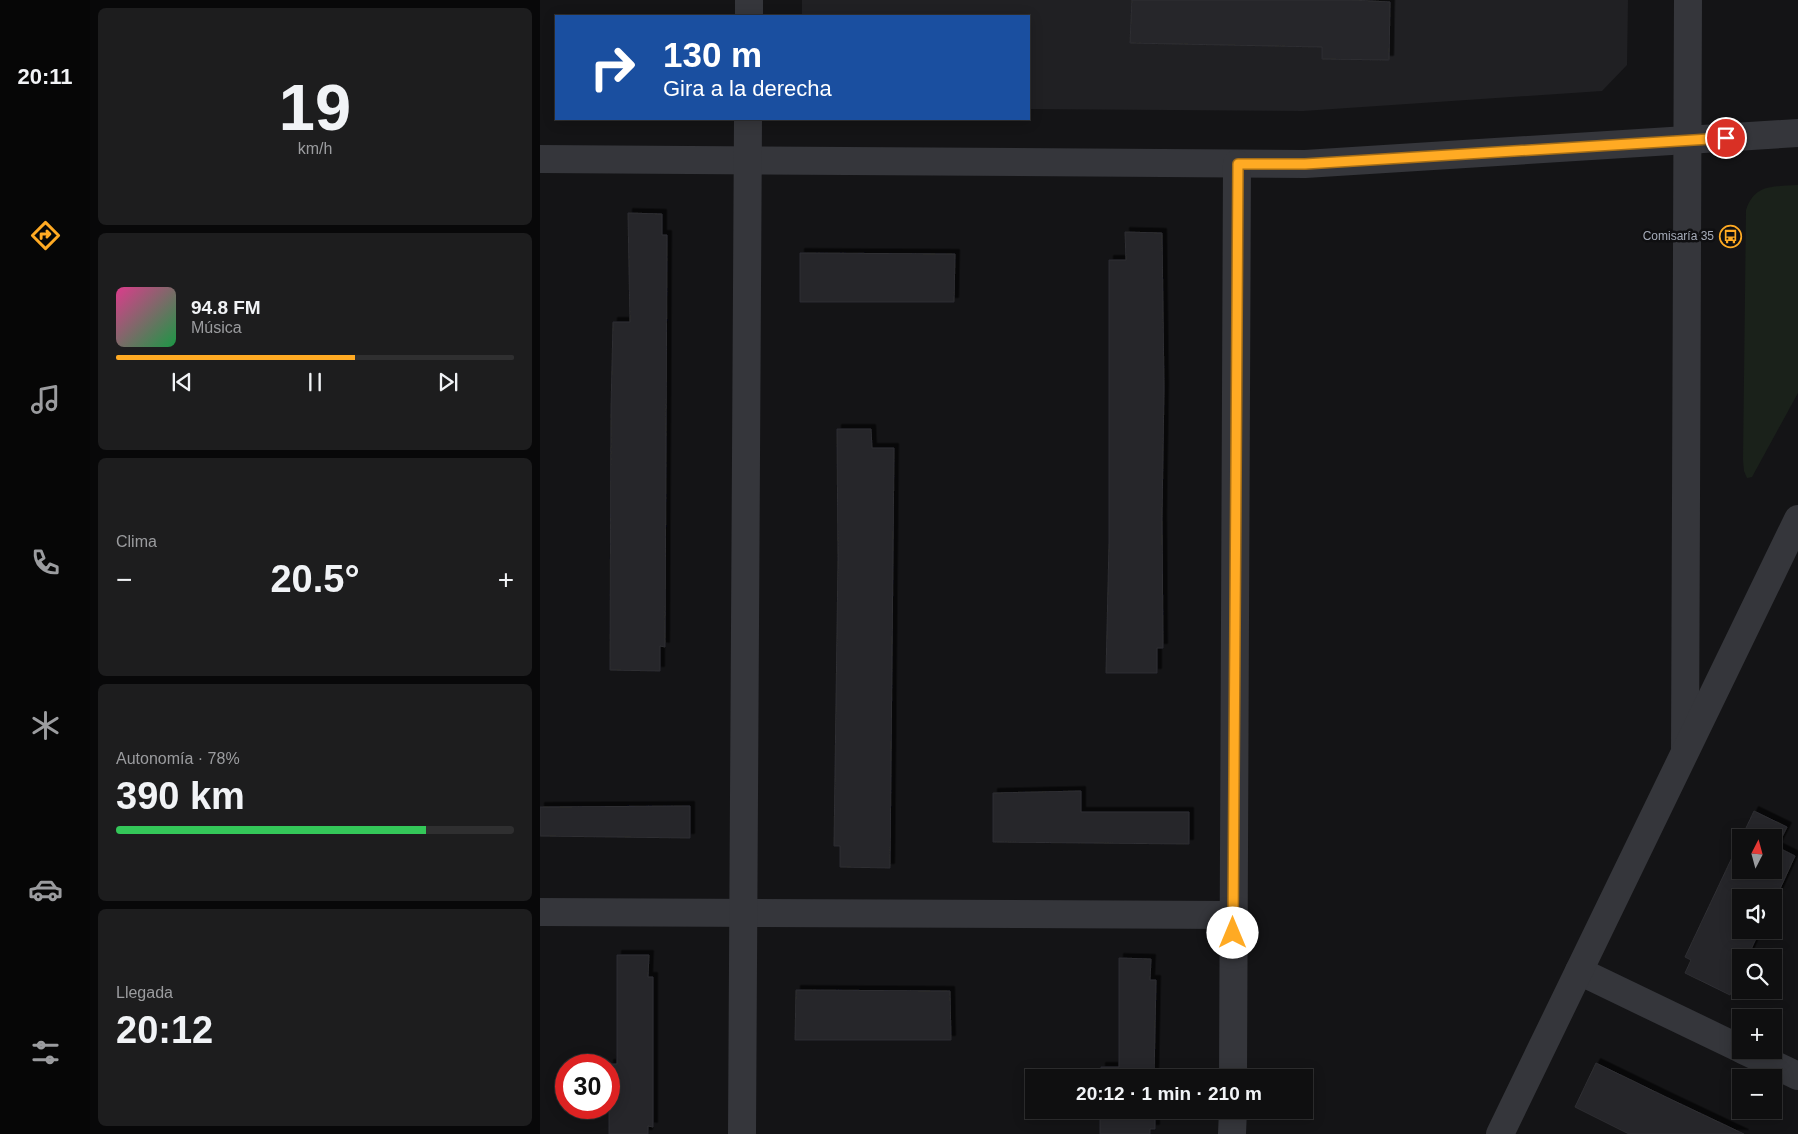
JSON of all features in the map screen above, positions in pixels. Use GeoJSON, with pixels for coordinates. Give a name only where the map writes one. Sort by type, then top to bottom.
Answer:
{"type":"FeatureCollection","features":[{"type":"Feature","properties":{"kind":"street"},"geometry":{"type":"LineString","coordinates":[[749,0],[749,15]]}},
{"type":"Feature","properties":{"kind":"street"},"geometry":{"type":"LineString","coordinates":[[1685,751],[1688,0]]}},
{"type":"Feature","properties":{"kind":"street"},"geometry":{"type":"LineString","coordinates":[[742,1134],[748,120]]}},
{"type":"Feature","properties":{"kind":"street"},"geometry":{"type":"LineString","coordinates":[[540,159],[1305,164],[1798,133]]}},
{"type":"Feature","properties":{"kind":"street"},"geometry":{"type":"LineString","coordinates":[[1233,1069],[1238,164]]}},
{"type":"Feature","properties":{"kind":"street"},"geometry":{"type":"LineString","coordinates":[[1500,1134],[1685,751],[1795,534]]}},
{"type":"Feature","properties":{"kind":"street"},"geometry":{"type":"LineString","coordinates":[[540,912],[1233,915]]}},
{"type":"Feature","properties":{"kind":"street"},"geometry":{"type":"LineString","coordinates":[[1579,971],[1732,1045]]}},
{"type":"Feature","properties":{"kind":"street"},"geometry":{"type":"LineString","coordinates":[[1761,1059],[1798,1076]]}},
{"type":"Feature","properties":{"kind":"street"},"geometry":{"type":"LineString","coordinates":[[1232,1119],[1232,1134]]}},
{"type":"Feature","properties":{"kind":"shaded area"},"geometry":{"type":"Polygon","coordinates":[[[802,0],[1628,0],[1627,65],[1602,91],[1303,111],[1030,109],[1030,15],[802,15],[802,0]]]}},
{"type":"Feature","properties":{"kind":"shaded area"},"geometry":{"type":"Polygon","coordinates":[[[1798,185],[1798,393],[1752,477],[1747,478],[1743,460],[1746,210],[1755,195],[1766,188],[1798,185]]]}},
{"type":"Feature","properties":{"kind":"building"},"geometry":{"type":"Polygon","coordinates":[[[1132,0],[1351,0],[1390,2],[1389,60],[1322,59],[1322,47],[1130,43],[1132,0]]]}},
{"type":"Feature","properties":{"kind":"building"},"geometry":{"type":"Polygon","coordinates":[[[628,213],[662,214],[662,235],[667,235],[665,647],[660,646],[660,671],[610,670],[613,322],[630,322],[628,213]]]}},
{"type":"Feature","properties":{"kind":"building"},"geometry":{"type":"Polygon","coordinates":[[[1125,232],[1162,233],[1164,388],[1163,648],[1157,648],[1157,673],[1106,673],[1109,543],[1109,260],[1126,260],[1125,232]]]}},
{"type":"Feature","properties":{"kind":"building"},"geometry":{"type":"Polygon","coordinates":[[[800,253],[955,254],[954,302],[800,302],[800,253]]]}},
{"type":"Feature","properties":{"kind":"building"},"geometry":{"type":"Polygon","coordinates":[[[837,429],[871,429],[872,448],[894,448],[890,868],[840,867],[840,846],[834,846],[838,560],[837,429]]]}},
{"type":"Feature","properties":{"kind":"building"},"geometry":{"type":"Polygon","coordinates":[[[1081,791],[1081,812],[1189,812],[1189,844],[993,842],[993,793],[1081,791]]]}},
{"type":"Feature","properties":{"kind":"building"},"geometry":{"type":"Polygon","coordinates":[[[690,806],[690,838],[540,836],[540,807],[690,806]]]}},
{"type":"Feature","properties":{"kind":"building"},"geometry":{"type":"Polygon","coordinates":[[[1754,811],[1787,827],[1782,837],[1782,829],[1745,829],[1754,811]]]}},
{"type":"Feature","properties":{"kind":"building"},"geometry":{"type":"Polygon","coordinates":[[[1782,850],[1795,856],[1780,889],[1732,889],[1732,939],[1756,939],[1751,949],[1732,949],[1732,990],[1730,995],[1685,973],[1691,960],[1685,957],[1732,858],[1732,879],[1782,879],[1782,850]]]}},
{"type":"Feature","properties":{"kind":"building"},"geometry":{"type":"Polygon","coordinates":[[[617,955],[649,955],[648,977],[653,977],[653,1127],[648,1126],[648,1134],[609,1134],[609,1119],[620,1119],[620,1054],[617,1054],[617,955]]]}},
{"type":"Feature","properties":{"kind":"building"},"geometry":{"type":"Polygon","coordinates":[[[1119,958],[1151,959],[1150,980],[1156,980],[1154,1069],[1101,1069],[1101,1067],[1119,1067],[1119,958]]]}},
{"type":"Feature","properties":{"kind":"building"},"geometry":{"type":"Polygon","coordinates":[[[796,990],[950,991],[951,1040],[795,1040],[796,990]]]}},
{"type":"Feature","properties":{"kind":"building"},"geometry":{"type":"Polygon","coordinates":[[[1596,1063],[1744,1134],[1629,1134],[1575,1107],[1596,1063]]]}},
{"type":"Feature","properties":{"kind":"building"},"geometry":{"type":"Polygon","coordinates":[[[1100,1119],[1155,1119],[1155,1129],[1150,1129],[1150,1134],[1100,1134],[1100,1119]]]}},
{"type":"Feature","properties":{"kind":"place","name":"Comisaría 35"},"geometry":{"type":"Point","coordinates":[1730,236]}},
{"type":"Feature","properties":{"kind":"route"},"geometry":{"type":"LineString","coordinates":[[1233,933],[1238,164],[1305,164],[1726,138]]}}]}
